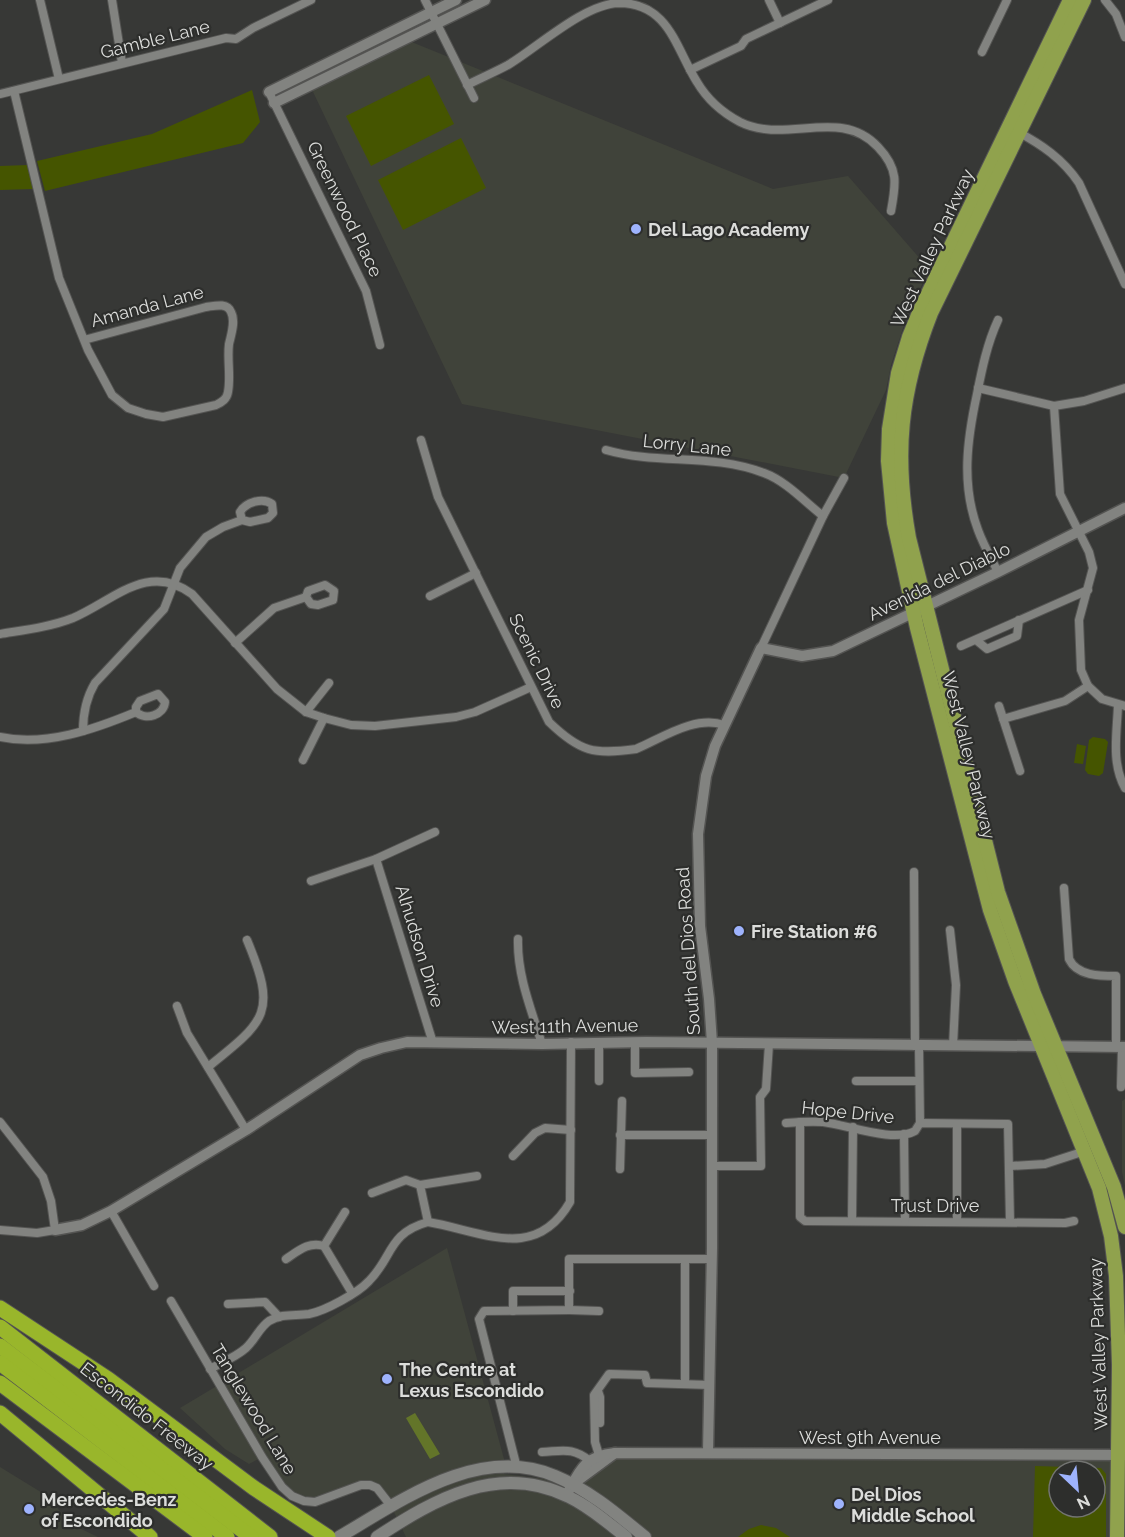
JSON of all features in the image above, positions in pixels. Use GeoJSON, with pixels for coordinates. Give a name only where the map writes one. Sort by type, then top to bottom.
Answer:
{"type":"FeatureCollection","features":[{"type":"Feature","properties":{"kind":"highway"},"geometry":{"type":"LineString","coordinates":[[0,1308],[108,1379],[254,1488],[328,1537]]}},
{"type":"Feature","properties":{"kind":"highway","name":"Escondido Freeway"},"geometry":{"type":"LineString","coordinates":[[0,1327],[270,1537]]}},
{"type":"Feature","properties":{"kind":"highway"},"geometry":{"type":"LineString","coordinates":[[0,1346],[251,1537]]}},
{"type":"Feature","properties":{"kind":"highway"},"geometry":{"type":"LineString","coordinates":[[0,1363],[227,1537]]}},
{"type":"Feature","properties":{"kind":"highway"},"geometry":{"type":"LineString","coordinates":[[0,1383],[205,1537]]}},
{"type":"Feature","properties":{"kind":"highway"},"geometry":{"type":"LineString","coordinates":[[0,1413],[150,1537]]}},
{"type":"Feature","properties":{"kind":"main road","name":"West Valley Parkway"},"geometry":{"type":"LineString","coordinates":[[1014,130],[1070,0]]}},
{"type":"Feature","properties":{"kind":"main road","name":"West Valley Parkway"},"geometry":{"type":"LineString","coordinates":[[1084,0],[921,308],[909,337],[893,400],[888,461],[894,523],[920,609],[928,621],[963,747],[998,892],[1034,994],[1048,1045],[1099,1188],[1115,1263],[1122,1455],[1117,1537]]}},
{"type":"Feature","properties":{"kind":"main road","name":"West Valley Parkway"},"geometry":{"type":"LineString","coordinates":[[1048,1045],[1114,1187],[1125,1227]]}},
{"type":"Feature","properties":{"kind":"main road"},"geometry":{"type":"LineString","coordinates":[[339,1537],[416,1492],[451,1477],[484,1469],[517,1468],[549,1473],[626,1537]]}},
{"type":"Feature","properties":{"kind":"main road"},"geometry":{"type":"LineString","coordinates":[[403,1520],[406,1509],[410,1505],[441,1489],[451,1477]]}},
{"type":"Feature","properties":{"kind":"main road"},"geometry":{"type":"LineString","coordinates":[[377,1537],[421,1509],[453,1494],[501,1483],[570,1490],[609,1507],[645,1537]]}},
{"type":"Feature","properties":{"kind":"street"},"geometry":{"type":"LineString","coordinates":[[40,0],[59,79]]}},
{"type":"Feature","properties":{"kind":"street"},"geometry":{"type":"LineString","coordinates":[[112,0],[122,63]]}},
{"type":"Feature","properties":{"kind":"street","name":"Gamble Lane"},"geometry":{"type":"LineString","coordinates":[[0,94],[226,38],[236,39],[253,28],[311,0]]}},
{"type":"Feature","properties":{"kind":"street"},"geometry":{"type":"LineString","coordinates":[[425,0],[474,98]]}},
{"type":"Feature","properties":{"kind":"street"},"geometry":{"type":"LineString","coordinates":[[269,92],[456,0]]}},
{"type":"Feature","properties":{"kind":"street"},"geometry":{"type":"LineString","coordinates":[[274,103],[485,0]]}},
{"type":"Feature","properties":{"kind":"street"},"geometry":{"type":"LineString","coordinates":[[769,0],[780,23]]}},
{"type":"Feature","properties":{"kind":"street"},"geometry":{"type":"LineString","coordinates":[[690,70],[741,46],[746,39],[828,0]]}},
{"type":"Feature","properties":{"kind":"street"},"geometry":{"type":"LineString","coordinates":[[982,52],[1007,0]]}},
{"type":"Feature","properties":{"kind":"street"},"geometry":{"type":"LineString","coordinates":[[1105,0],[1116,14],[1125,37]]}},
{"type":"Feature","properties":{"kind":"street"},"geometry":{"type":"LineString","coordinates":[[467,85],[508,65],[589,11],[619,3],[639,7],[657,16],[665,24],[676,40],[697,83],[711,100],[731,117],[744,124],[767,130],[839,127],[848,128],[866,137],[887,157],[895,176],[896,188],[891,211]]}},
{"type":"Feature","properties":{"kind":"street","name":"Amanda Lane"},"geometry":{"type":"LineString","coordinates":[[14,91],[59,278],[84,340],[112,395],[128,408],[163,417],[216,405],[224,400],[228,393],[229,348],[233,322],[232,312],[221,305],[84,340]]}},
{"type":"Feature","properties":{"kind":"street","name":"Greenwood Place"},"geometry":{"type":"LineString","coordinates":[[269,92],[366,291],[380,345]]}},
{"type":"Feature","properties":{"kind":"street"},"geometry":{"type":"LineString","coordinates":[[1014,130],[1042,145],[1069,169],[1079,183],[1125,284]]}},
{"type":"Feature","properties":{"kind":"street"},"geometry":{"type":"LineString","coordinates":[[998,320],[989,340],[978,388],[968,435],[966,466],[969,498],[978,530],[998,572]]}},
{"type":"Feature","properties":{"kind":"street"},"geometry":{"type":"LineString","coordinates":[[978,388],[1054,406],[1125,388]]}},
{"type":"Feature","properties":{"kind":"street"},"geometry":{"type":"LineString","coordinates":[[1054,406],[1060,494],[1089,552],[1093,568],[1079,616],[1081,670],[1088,686],[1102,699],[1122,705],[1116,759],[1118,774],[1125,788]]}},
{"type":"Feature","properties":{"kind":"street","name":"Scenic Drive"},"geometry":{"type":"LineString","coordinates":[[421,440],[438,497],[549,722],[567,740],[578,747],[598,752],[636,749],[689,726],[704,722],[717,722],[724,725]]}},
{"type":"Feature","properties":{"kind":"street","name":"Lorry Lane"},"geometry":{"type":"LineString","coordinates":[[606,450],[652,459],[711,460],[764,473],[781,482],[823,516]]}},
{"type":"Feature","properties":{"kind":"street","name":"South del Dios Road"},"geometry":{"type":"LineString","coordinates":[[708,1452],[712,1259],[711,1043],[709,999],[700,927],[698,834],[706,776],[724,725],[823,516],[844,478]]}},
{"type":"Feature","properties":{"kind":"street","name":"Avenida del Diablo"},"geometry":{"type":"LineString","coordinates":[[761,648],[802,656],[833,651],[1125,508]]}},
{"type":"Feature","properties":{"kind":"street"},"geometry":{"type":"LineString","coordinates":[[83,731],[83,717],[88,694],[95,683],[157,619],[164,609],[180,568],[206,537],[223,526],[242,520]]}},
{"type":"Feature","properties":{"kind":"street"},"geometry":{"type":"LineString","coordinates":[[429,596],[476,573]]}},
{"type":"Feature","properties":{"kind":"street"},"geometry":{"type":"LineString","coordinates":[[0,634],[42,627],[73,618],[137,583],[163,581],[192,594],[277,689],[306,712],[324,718],[351,725],[375,726],[456,717],[475,712],[531,687]]}},
{"type":"Feature","properties":{"kind":"street"},"geometry":{"type":"LineString","coordinates":[[961,646],[1088,590]]}},
{"type":"Feature","properties":{"kind":"street"},"geometry":{"type":"LineString","coordinates":[[235,643],[274,608],[306,597]]}},
{"type":"Feature","properties":{"kind":"street"},"geometry":{"type":"LineString","coordinates":[[976,640],[987,650],[1017,636],[1019,620]]}},
{"type":"Feature","properties":{"kind":"street"},"geometry":{"type":"LineString","coordinates":[[306,712],[329,683]]}},
{"type":"Feature","properties":{"kind":"street"},"geometry":{"type":"LineString","coordinates":[[1003,719],[1065,701],[1088,686]]}},
{"type":"Feature","properties":{"kind":"street"},"geometry":{"type":"LineString","coordinates":[[999,706],[1020,771]]}},
{"type":"Feature","properties":{"kind":"street"},"geometry":{"type":"LineString","coordinates":[[0,737],[23,740],[60,736],[83,731],[136,712]]}},
{"type":"Feature","properties":{"kind":"street"},"geometry":{"type":"LineString","coordinates":[[303,760],[324,718]]}},
{"type":"Feature","properties":{"kind":"street"},"geometry":{"type":"LineString","coordinates":[[311,881],[376,858],[435,832]]}},
{"type":"Feature","properties":{"kind":"street","name":"Alhudson Drive"},"geometry":{"type":"LineString","coordinates":[[376,858],[433,1043]]}},
{"type":"Feature","properties":{"kind":"street"},"geometry":{"type":"LineString","coordinates":[[915,872],[920,1123]]}},
{"type":"Feature","properties":{"kind":"street"},"geometry":{"type":"LineString","coordinates":[[1064,888],[1072,965],[1082,972],[1116,976],[1121,1087]]}},
{"type":"Feature","properties":{"kind":"street"},"geometry":{"type":"LineString","coordinates":[[950,930],[956,985],[953,1046]]}},
{"type":"Feature","properties":{"kind":"street"},"geometry":{"type":"LineString","coordinates":[[518,939],[521,977],[542,1044]]}},
{"type":"Feature","properties":{"kind":"street"},"geometry":{"type":"LineString","coordinates":[[208,1067],[249,1034],[261,1012],[264,988],[247,940]]}},
{"type":"Feature","properties":{"kind":"street"},"geometry":{"type":"LineString","coordinates":[[177,1006],[187,1033],[246,1130]]}},
{"type":"Feature","properties":{"kind":"street","name":"West 11th Avenue"},"geometry":{"type":"LineString","coordinates":[[55,1230],[82,1225],[111,1211],[246,1130],[360,1055],[407,1042],[1121,1047]]}},
{"type":"Feature","properties":{"kind":"street"},"geometry":{"type":"LineString","coordinates":[[210,1369],[245,1349],[262,1326],[279,1317],[318,1312],[352,1293],[369,1281],[397,1238],[417,1225],[428,1222],[502,1238],[532,1237],[546,1230],[561,1217],[570,1202],[571,1042]]}},
{"type":"Feature","properties":{"kind":"street"},"geometry":{"type":"LineString","coordinates":[[599,1042],[599,1081]]}},
{"type":"Feature","properties":{"kind":"street"},"geometry":{"type":"LineString","coordinates":[[635,1042],[635,1072],[689,1072]]}},
{"type":"Feature","properties":{"kind":"street"},"geometry":{"type":"LineString","coordinates":[[712,1166],[761,1166],[760,1097],[766,1089],[769,1044]]}},
{"type":"Feature","properties":{"kind":"street"},"geometry":{"type":"LineString","coordinates":[[856,1081],[919,1081]]}},
{"type":"Feature","properties":{"kind":"street"},"geometry":{"type":"LineString","coordinates":[[620,1169],[622,1101]]}},
{"type":"Feature","properties":{"kind":"street"},"geometry":{"type":"LineString","coordinates":[[0,1122],[43,1178],[51,1201],[55,1230],[37,1233],[0,1230]]}},
{"type":"Feature","properties":{"kind":"street","name":"Trust Drive"},"geometry":{"type":"LineString","coordinates":[[800,1122],[800,1217],[805,1221],[1065,1223],[1074,1221]]}},
{"type":"Feature","properties":{"kind":"street","name":"Hope Drive"},"geometry":{"type":"LineString","coordinates":[[786,1123],[823,1122],[853,1127],[871,1133],[904,1134],[915,1131],[920,1123],[1008,1124],[1010,1166]]}},
{"type":"Feature","properties":{"kind":"street"},"geometry":{"type":"LineString","coordinates":[[957,1124],[957,1221]]}},
{"type":"Feature","properties":{"kind":"street"},"geometry":{"type":"LineString","coordinates":[[852,1221],[853,1127]]}},
{"type":"Feature","properties":{"kind":"street"},"geometry":{"type":"LineString","coordinates":[[513,1156],[535,1133],[545,1128],[571,1130]]}},
{"type":"Feature","properties":{"kind":"street"},"geometry":{"type":"LineString","coordinates":[[904,1134],[905,1221]]}},
{"type":"Feature","properties":{"kind":"street"},"geometry":{"type":"LineString","coordinates":[[620,1135],[712,1135]]}},
{"type":"Feature","properties":{"kind":"street"},"geometry":{"type":"LineString","coordinates":[[1010,1222],[1010,1166],[1046,1164],[1085,1151]]}},
{"type":"Feature","properties":{"kind":"street"},"geometry":{"type":"LineString","coordinates":[[372,1193],[406,1180],[420,1185],[477,1176]]}},
{"type":"Feature","properties":{"kind":"street"},"geometry":{"type":"LineString","coordinates":[[420,1185],[428,1222]]}},
{"type":"Feature","properties":{"kind":"street"},"geometry":{"type":"LineString","coordinates":[[111,1211],[154,1286]]}},
{"type":"Feature","properties":{"kind":"street"},"geometry":{"type":"LineString","coordinates":[[324,1246],[345,1212]]}},
{"type":"Feature","properties":{"kind":"street"},"geometry":{"type":"LineString","coordinates":[[286,1259],[306,1246],[316,1244],[324,1246],[352,1293]]}},
{"type":"Feature","properties":{"kind":"street"},"geometry":{"type":"LineString","coordinates":[[570,1310],[569,1259],[712,1259]]}},
{"type":"Feature","properties":{"kind":"street"},"geometry":{"type":"LineString","coordinates":[[685,1259],[685,1384]]}},
{"type":"Feature","properties":{"kind":"street"},"geometry":{"type":"LineString","coordinates":[[513,1311],[513,1291],[570,1291]]}},
{"type":"Feature","properties":{"kind":"street","name":"Tanglewood Lane"},"geometry":{"type":"LineString","coordinates":[[171,1301],[262,1457],[282,1487],[292,1496],[304,1501],[315,1502],[361,1485],[370,1485],[377,1488],[391,1506]]}},
{"type":"Feature","properties":{"kind":"street"},"geometry":{"type":"LineString","coordinates":[[228,1304],[265,1302],[279,1317]]}},
{"type":"Feature","properties":{"kind":"street"},"geometry":{"type":"LineString","coordinates":[[517,1468],[479,1319],[484,1311],[599,1311]]}},
{"type":"Feature","properties":{"kind":"street"},"geometry":{"type":"LineString","coordinates":[[570,1490],[581,1468],[595,1454],[600,1442],[598,1391],[606,1377],[614,1374],[645,1375],[647,1383],[710,1385]]}},
{"type":"Feature","properties":{"kind":"street"},"geometry":{"type":"LineString","coordinates":[[542,1452],[573,1450],[595,1454]]}},
{"type":"Feature","properties":{"kind":"street","name":"West 9th Avenue"},"geometry":{"type":"LineString","coordinates":[[595,1454],[708,1452],[1122,1455]]}},
{"type":"Feature","properties":{"kind":"street"},"geometry":{"type":"LineString","coordinates":[[570,1490],[615,1453]]}},
{"type":"Feature","properties":{"kind":"shaded area","name":"Del Lago Academy"},"geometry":{"type":"Polygon","coordinates":[[[387,32],[773,189],[848,176],[929,269],[906,319],[891,365],[886,390],[844,478],[462,404],[304,73],[387,32]]]}},
{"type":"Feature","properties":{"kind":"shaded area"},"geometry":{"type":"Polygon","coordinates":[[[429,75],[454,124],[371,166],[346,116],[429,75]]]}},
{"type":"Feature","properties":{"kind":"shaded area"},"geometry":{"type":"Polygon","coordinates":[[[252,90],[260,122],[243,143],[45,191],[37,161],[152,134],[252,90]]]}},
{"type":"Feature","properties":{"kind":"shaded area"},"geometry":{"type":"Polygon","coordinates":[[[461,138],[486,188],[403,230],[378,180],[461,138]]]}},
{"type":"Feature","properties":{"kind":"shaded area"},"geometry":{"type":"Polygon","coordinates":[[[28,165],[34,189],[0,190],[0,166],[28,165]]]}},
{"type":"Feature","properties":{"kind":"shaded area"},"geometry":{"type":"Polygon","coordinates":[[[1093,737],[1105,739],[1108,742],[1103,773],[1099,776],[1088,774],[1085,770],[1089,740],[1093,737]]]}},
{"type":"Feature","properties":{"kind":"shaded area"},"geometry":{"type":"Polygon","coordinates":[[[1077,744],[1086,746],[1083,764],[1074,763],[1077,744]]]}},
{"type":"Feature","properties":{"kind":"shaded area"},"geometry":{"type":"Polygon","coordinates":[[[1125,1099],[1125,1186],[1122,1172],[1122,1101],[1125,1099]]]}},
{"type":"Feature","properties":{"kind":"shaded area"},"geometry":{"type":"Polygon","coordinates":[[[447,1248],[504,1459],[504,1474],[566,1484],[599,1455],[1125,1455],[1125,1537],[406,1537],[391,1506],[370,1485],[315,1502],[292,1496],[262,1457],[249,1464],[225,1449],[180,1408],[447,1248]]]}},
{"type":"Feature","properties":{"kind":"shaded area"},"geometry":{"type":"Polygon","coordinates":[[[415,1413],[440,1454],[430,1459],[406,1418],[415,1413]]]}},
{"type":"Feature","properties":{"kind":"shaded area"},"geometry":{"type":"Polygon","coordinates":[[[1035,1466],[1047,1466],[1047,1519],[1106,1519],[1106,1537],[1033,1537],[1035,1466]]]}},
{"type":"Feature","properties":{"kind":"shaded area","name":"Mercedes-Benz of Escondido"},"geometry":{"type":"Polygon","coordinates":[[[0,1467],[44,1494],[73,1525],[98,1537],[0,1537],[0,1467]]]}},
{"type":"Feature","properties":{"kind":"shaded area"},"geometry":{"type":"Polygon","coordinates":[[[761,1525],[776,1528],[790,1537],[738,1537],[749,1529],[761,1525]]]}},
{"type":"Feature","properties":{"kind":"place","name":"Del Lago Academy"},"geometry":{"type":"Point","coordinates":[636,229]}},
{"type":"Feature","properties":{"kind":"place","name":"Fire Station #6"},"geometry":{"type":"Point","coordinates":[739,931]}},
{"type":"Feature","properties":{"kind":"place","name":"The Centre at Lexus Escondido"},"geometry":{"type":"Point","coordinates":[387,1379]}},
{"type":"Feature","properties":{"kind":"place","name":"Del Dios Middle School"},"geometry":{"type":"Point","coordinates":[839,1504]}},
{"type":"Feature","properties":{"kind":"place","name":"Mercedes-Benz of Escondido"},"geometry":{"type":"Point","coordinates":[29,1509]}}]}
